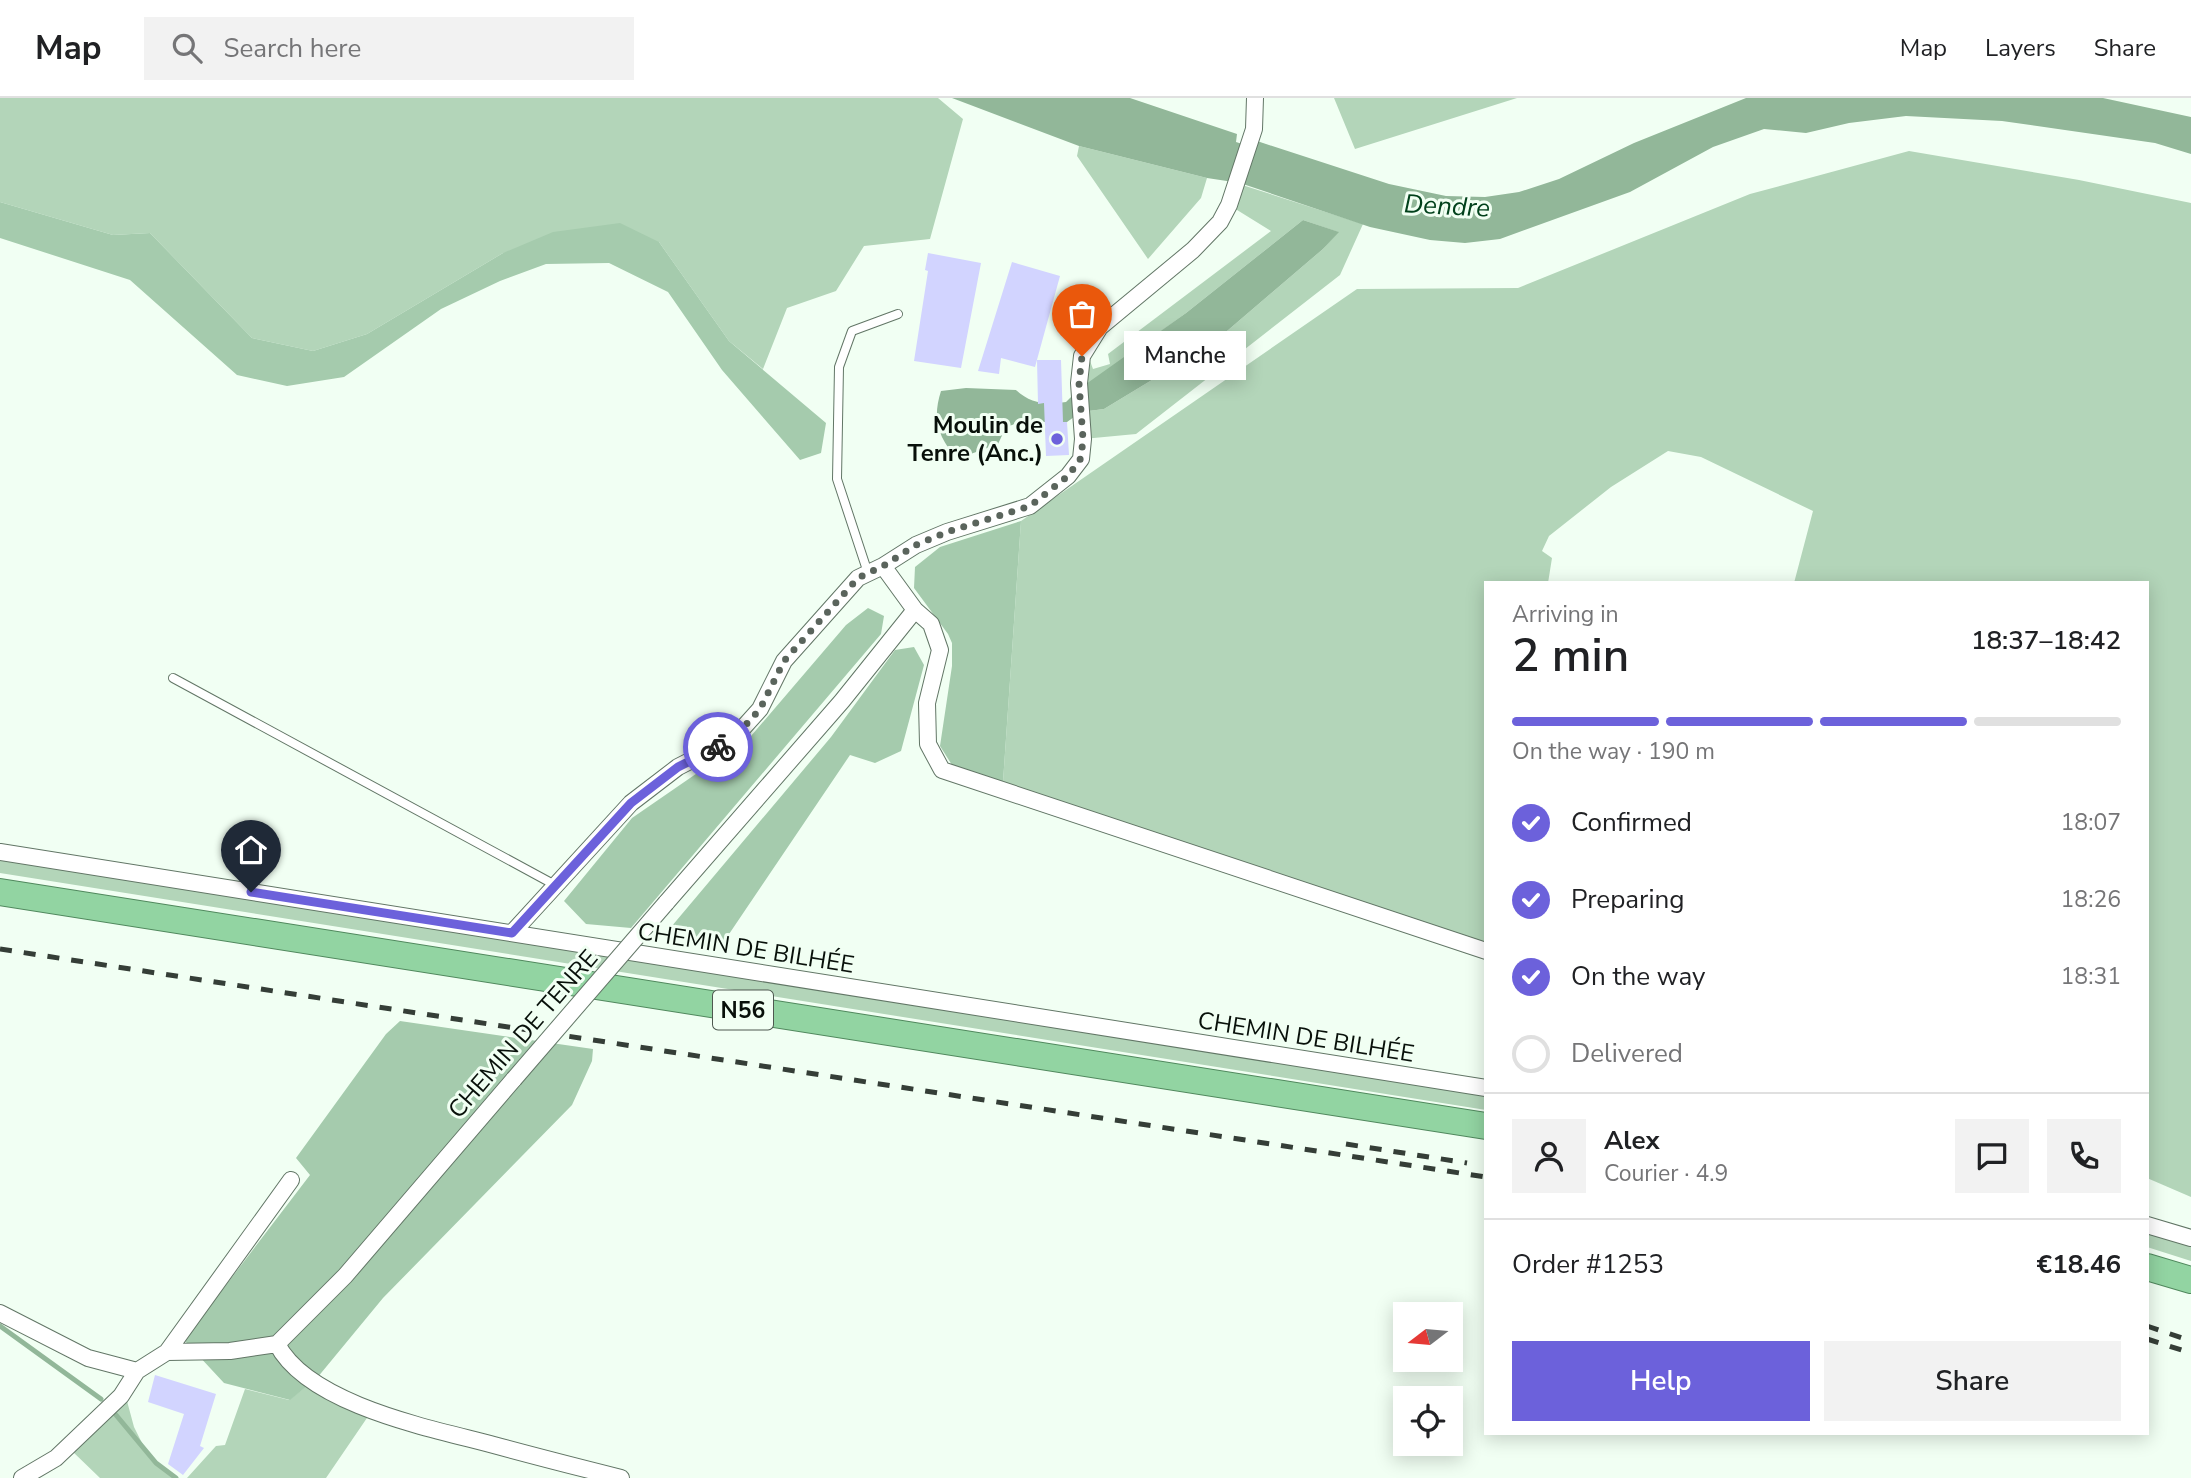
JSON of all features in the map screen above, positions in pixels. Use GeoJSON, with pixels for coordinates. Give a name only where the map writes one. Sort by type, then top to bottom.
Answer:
{"type":"FeatureCollection","features":[{"type":"Feature","properties":{"kind":"highway","name":"N56"},"geometry":{"type":"LineString","coordinates":[[0,892],[1484,1126]]}},
{"type":"Feature","properties":{"kind":"highway"},"geometry":{"type":"LineString","coordinates":[[2149,1268],[2191,1280]]}},
{"type":"Feature","properties":{"kind":"street"},"geometry":{"type":"LineString","coordinates":[[512,933],[631,803],[678,767],[733,739],[760,709],[784,661],[858,578],[916,545],[947,532],[1030,506],[1058,486],[1081,458],[1079,383],[1082,356],[1100,327],[1193,250],[1220,222],[1252,138],[1255,98]]}},
{"type":"Feature","properties":{"kind":"street"},"geometry":{"type":"LineString","coordinates":[[883,566],[915,610],[932,624],[940,650],[927,703],[928,744],[942,770],[1484,950]]}},
{"type":"Feature","properties":{"kind":"street","name":"CHEMIN DE TENRE"},"geometry":{"type":"LineString","coordinates":[[276,1344],[302,1322],[345,1276],[842,701],[915,610]]}},
{"type":"Feature","properties":{"kind":"street","name":"CHEMIN DE BILHÉE"},"geometry":{"type":"LineString","coordinates":[[0,852],[1484,1088]]}},
{"type":"Feature","properties":{"kind":"street"},"geometry":{"type":"LineString","coordinates":[[22,1478],[47,1465],[121,1396],[138,1371],[167,1352],[291,1180]]}},
{"type":"Feature","properties":{"kind":"street"},"geometry":{"type":"LineString","coordinates":[[2149,1227],[2191,1238]]}},
{"type":"Feature","properties":{"kind":"street"},"geometry":{"type":"LineString","coordinates":[[0,1313],[88,1358],[138,1371]]}},
{"type":"Feature","properties":{"kind":"street"},"geometry":{"type":"LineString","coordinates":[[167,1352],[212,1353],[276,1344],[284,1359],[302,1375],[374,1412],[621,1478]]}},
{"type":"Feature","properties":{"kind":"lane"},"geometry":{"type":"LineString","coordinates":[[868,573],[837,479],[839,367],[852,331],[898,314]]}},
{"type":"Feature","properties":{"kind":"lane"},"geometry":{"type":"LineString","coordinates":[[173,678],[555,885]]}},
{"type":"Feature","properties":{"kind":"shaded area"},"geometry":{"type":"Polygon","coordinates":[[[0,98],[938,98],[963,119],[930,239],[864,246],[836,291],[787,308],[763,369],[729,341],[659,242],[503,253],[367,334],[313,351],[252,338],[150,233],[113,235],[0,202],[0,98]]]}},
{"type":"Feature","properties":{"kind":"shaded area"},"geometry":{"type":"Polygon","coordinates":[[[1334,98],[1517,98],[1355,149],[1334,98]]]}},
{"type":"Feature","properties":{"kind":"shaded area"},"geometry":{"type":"Polygon","coordinates":[[[1079,146],[1207,178],[1201,198],[1148,259],[1077,156],[1079,146]]]}},
{"type":"Feature","properties":{"kind":"shaded area"},"geometry":{"type":"Polygon","coordinates":[[[1909,151],[2079,180],[2191,203],[2191,1197],[2149,1179],[2149,581],[1795,581],[1813,511],[1701,457],[1668,451],[1611,487],[1549,536],[1542,551],[1552,558],[1548,581],[1484,581],[1484,943],[1003,782],[1021,521],[1357,289],[1518,288],[1750,194],[1909,151]]]}},
{"type":"Feature","properties":{"kind":"shaded area"},"geometry":{"type":"Polygon","coordinates":[[[1236,183],[1363,224],[1340,275],[1136,434],[1083,439],[1081,412],[1104,409],[1213,343],[1323,249],[1338,232],[1303,220],[1186,313],[1083,388],[1086,350],[1093,369],[1110,364],[1108,354],[1271,231],[1229,205],[1236,183]]]}},
{"type":"Feature","properties":{"kind":"shaded area"},"geometry":{"type":"Polygon","coordinates":[[[0,202],[113,235],[150,233],[252,338],[313,351],[367,334],[503,253],[553,232],[620,223],[659,242],[729,341],[826,423],[821,453],[800,460],[722,370],[668,292],[609,263],[546,264],[500,281],[441,309],[344,377],[287,386],[237,375],[130,280],[0,238],[0,202]]]}},
{"type":"Feature","properties":{"kind":"shaded area"},"geometry":{"type":"Polygon","coordinates":[[[1021,521],[1003,782],[952,765],[940,746],[952,666],[952,643],[914,588],[915,567],[940,547],[1021,521]]]}},
{"type":"Feature","properties":{"kind":"shaded area"},"geometry":{"type":"Polygon","coordinates":[[[868,608],[884,616],[881,634],[631,928],[586,924],[564,901],[632,818],[751,736],[846,625],[868,608]]]}},
{"type":"Feature","properties":{"kind":"shaded area"},"geometry":{"type":"Polygon","coordinates":[[[914,647],[924,665],[901,751],[875,763],[850,755],[723,943],[666,933],[831,737],[895,650],[914,647]]]}},
{"type":"Feature","properties":{"kind":"shaded area"},"geometry":{"type":"Polygon","coordinates":[[[0,859],[1484,1095],[1484,1110],[0,873],[0,859]]]}},
{"type":"Feature","properties":{"kind":"shaded area"},"geometry":{"type":"Polygon","coordinates":[[[400,1021],[593,1049],[592,1061],[572,1105],[383,1298],[317,1378],[290,1400],[224,1383],[184,1340],[310,1175],[296,1158],[386,1034],[400,1021]]]}},
{"type":"Feature","properties":{"kind":"shaded area"},"geometry":{"type":"Polygon","coordinates":[[[2149,1233],[2191,1245],[2191,1261],[2149,1248],[2149,1233]]]}},
{"type":"Feature","properties":{"kind":"shaded area"},"geometry":{"type":"Polygon","coordinates":[[[307,1386],[369,1415],[326,1478],[187,1478],[216,1446],[225,1445],[245,1389],[289,1400],[307,1386]]]}},
{"type":"Feature","properties":{"kind":"shaded area"},"geometry":{"type":"Polygon","coordinates":[[[127,1401],[134,1427],[150,1459],[178,1478],[100,1478],[72,1451],[127,1401]]]}},
{"type":"Feature","properties":{"kind":"water","name":"Dendre"},"geometry":{"type":"Polygon","coordinates":[[[952,98],[1130,98],[1237,134],[1236,142],[1255,148],[1257,141],[1389,184],[1446,196],[1485,197],[1519,192],[1559,179],[1634,143],[1746,98],[2103,98],[2191,117],[2191,154],[2155,143],[2002,121],[1906,116],[1849,123],[1806,133],[1764,129],[1713,147],[1630,192],[1500,239],[1465,243],[1430,240],[1370,227],[1240,183],[1207,178],[1079,146],[952,98]]]}},
{"type":"Feature","properties":{"kind":"water"},"geometry":{"type":"Polygon","coordinates":[[[1303,220],[1339,232],[1323,249],[1213,343],[1104,409],[1081,412],[1067,422],[1021,422],[1006,427],[998,444],[957,459],[945,443],[937,419],[941,391],[966,388],[1016,390],[1027,398],[1040,402],[1066,402],[1079,389],[1186,313],[1303,220]]]}},
{"type":"Feature","properties":{"kind":"building"},"geometry":{"type":"Polygon","coordinates":[[[928,253],[981,263],[961,368],[914,361],[928,271],[925,270],[928,253]]]}},
{"type":"Feature","properties":{"kind":"building"},"geometry":{"type":"Polygon","coordinates":[[[1012,262],[1060,276],[1035,367],[1001,358],[999,374],[978,371],[1012,262]]]}},
{"type":"Feature","properties":{"kind":"building"},"geometry":{"type":"Polygon","coordinates":[[[1037,360],[1061,360],[1063,422],[1067,422],[1069,455],[1046,456],[1044,403],[1038,404],[1037,360]]]}},
{"type":"Feature","properties":{"kind":"building"},"geometry":{"type":"Polygon","coordinates":[[[155,1375],[216,1394],[200,1446],[204,1448],[183,1475],[168,1464],[184,1414],[148,1402],[155,1375]]]}},
{"type":"Feature","properties":{"kind":"waterway"},"geometry":{"type":"LineString","coordinates":[[0,1326],[101,1399]]}},
{"type":"Feature","properties":{"kind":"waterway"},"geometry":{"type":"LineString","coordinates":[[116,1415],[156,1463],[176,1478]]}},
{"type":"Feature","properties":{"kind":"railway"},"geometry":{"type":"LineString","coordinates":[[0,949],[1484,1177]]}},
{"type":"Feature","properties":{"kind":"railway"},"geometry":{"type":"LineString","coordinates":[[1346,1144],[1467,1163]]}},
{"type":"Feature","properties":{"kind":"railway"},"geometry":{"type":"LineString","coordinates":[[2149,1327],[2191,1341]]}},
{"type":"Feature","properties":{"kind":"railway"},"geometry":{"type":"LineString","coordinates":[[2149,1340],[2191,1353]]}},
{"type":"Feature","properties":{"kind":"way so far"},"geometry":{"type":"LineString","coordinates":[[718,747],[733,739],[760,709],[784,661],[858,578],[916,545],[947,532],[1030,506],[1068,476],[1081,458],[1083,439],[1079,383],[1082,356]]}},
{"type":"Feature","properties":{"kind":"place","name":"Manche"},"geometry":{"type":"Point","coordinates":[1082,356]}},
{"type":"Feature","properties":{"kind":"place","name":"Moulin de Tenre (Anc.)"},"geometry":{"type":"Point","coordinates":[1057,439]}},
{"type":"Feature","properties":{"kind":"route"},"geometry":{"type":"LineString","coordinates":[[251,892],[512,933],[631,803],[678,767],[718,747]]}}]}
